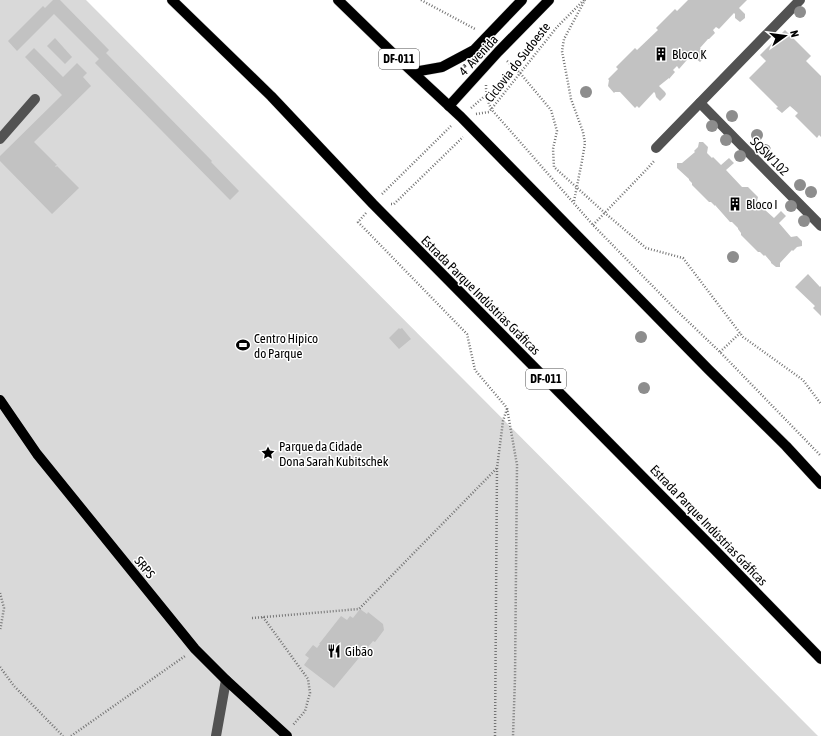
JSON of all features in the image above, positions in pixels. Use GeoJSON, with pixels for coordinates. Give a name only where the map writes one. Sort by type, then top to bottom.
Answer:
{"type":"FeatureCollection","features":[{"type":"Feature","properties":{"kind":"main road","name":"Estrada Parque Indústrias Gráficas"},"geometry":{"type":"LineString","coordinates":[[172,0],[271,96],[373,204],[710,544],[821,659]]}},
{"type":"Feature","properties":{"kind":"main road","name":"DF-011"},"geometry":{"type":"LineString","coordinates":[[338,0],[461,117],[709,370],[786,446],[821,484]]}},
{"type":"Feature","properties":{"kind":"main road","name":"4ª Avenida"},"geometry":{"type":"LineString","coordinates":[[414,72],[442,67],[474,50],[522,0]]}},
{"type":"Feature","properties":{"kind":"main road","name":"4ª Avenida"},"geometry":{"type":"LineString","coordinates":[[449,106],[498,52],[549,0]]}},
{"type":"Feature","properties":{"kind":"main road","name":"SRPS"},"geometry":{"type":"LineString","coordinates":[[0,400],[37,454],[195,649],[226,680],[286,735]]}},
{"type":"Feature","properties":{"kind":"street"},"geometry":{"type":"LineString","coordinates":[[656,148],[800,0]]}},
{"type":"Feature","properties":{"kind":"street"},"geometry":{"type":"LineString","coordinates":[[0,139],[35,99]]}},
{"type":"Feature","properties":{"kind":"street","name":"SQSW 102"},"geometry":{"type":"LineString","coordinates":[[700,103],[821,226]]}},
{"type":"Feature","properties":{"kind":"street"},"geometry":{"type":"LineString","coordinates":[[216,736],[226,680]]}},
{"type":"Feature","properties":{"kind":"path"},"geometry":{"type":"LineString","coordinates":[[421,0],[478,31],[486,38]]}},
{"type":"Feature","properties":{"kind":"path"},"geometry":{"type":"LineString","coordinates":[[574,202],[585,143],[583,132],[571,99],[562,51],[564,39],[584,0]]}},
{"type":"Feature","properties":{"kind":"path","name":"Ciclovia do Sudoeste"},"geometry":{"type":"LineString","coordinates":[[461,117],[490,112],[557,27],[584,0]]}},
{"type":"Feature","properties":{"kind":"path"},"geometry":{"type":"LineString","coordinates":[[498,52],[520,73],[551,110],[557,131],[553,149],[554,168],[646,248],[683,258],[743,337],[803,380],[821,404]]}},
{"type":"Feature","properties":{"kind":"path"},"geometry":{"type":"LineString","coordinates":[[486,84],[486,95],[492,110],[593,225],[821,456]]}},
{"type":"Feature","properties":{"kind":"path"},"geometry":{"type":"LineString","coordinates":[[486,95],[450,127],[373,204],[358,222],[467,334],[475,370],[507,408],[517,465],[513,736]]}},
{"type":"Feature","properties":{"kind":"path"},"geometry":{"type":"LineString","coordinates":[[373,204],[394,204],[463,137],[461,117]]}},
{"type":"Feature","properties":{"kind":"path"},"geometry":{"type":"LineString","coordinates":[[593,225],[655,160]]}},
{"type":"Feature","properties":{"kind":"path"},"geometry":{"type":"LineString","coordinates":[[720,352],[740,333]]}},
{"type":"Feature","properties":{"kind":"path"},"geometry":{"type":"LineString","coordinates":[[495,736],[497,468],[503,421],[507,408]]}},
{"type":"Feature","properties":{"kind":"path"},"geometry":{"type":"LineString","coordinates":[[252,618],[359,609],[497,468]]}},
{"type":"Feature","properties":{"kind":"path"},"geometry":{"type":"LineString","coordinates":[[0,593],[4,608],[0,631]]}},
{"type":"Feature","properties":{"kind":"path"},"geometry":{"type":"LineString","coordinates":[[263,617],[308,679],[310,693],[305,711],[286,735]]}},
{"type":"Feature","properties":{"kind":"path"},"geometry":{"type":"LineString","coordinates":[[71,736],[195,649]]}},
{"type":"Feature","properties":{"kind":"path"},"geometry":{"type":"LineString","coordinates":[[0,667],[14,686],[63,736]]}},
{"type":"Feature","properties":{"kind":"shaded area","name":"Parque da Cidade Dona Sarah Kubitschek"},"geometry":{"type":"Polygon","coordinates":[[[0,0],[86,0],[818,736],[0,736],[0,0]]]}},
{"type":"Feature","properties":{"kind":"building"},"geometry":{"type":"Polygon","coordinates":[[[53,0],[60,0],[109,50],[106,53],[212,161],[211,162],[239,191],[230,200],[95,63],[99,59],[54,14],[17,51],[8,41],[43,6],[45,8],[53,0]]]}},
{"type":"Feature","properties":{"kind":"building","name":"Bloco K"},"geometry":{"type":"Polygon","coordinates":[[[688,0],[747,0],[739,8],[745,14],[745,18],[740,22],[735,18],[734,13],[719,29],[716,27],[713,30],[715,33],[700,48],[705,53],[705,57],[700,62],[695,58],[695,53],[693,53],[679,69],[677,66],[673,70],[675,72],[669,79],[659,86],[666,94],[660,101],[654,92],[639,108],[637,106],[635,108],[620,92],[614,93],[608,86],[608,79],[618,69],[616,67],[635,48],[637,50],[658,30],[656,28],[675,9],[677,11],[688,0]]]}},
{"type":"Feature","properties":{"kind":"building"},"geometry":{"type":"Polygon","coordinates":[[[785,30],[811,56],[806,61],[821,76],[821,137],[819,135],[817,138],[795,116],[798,113],[790,106],[782,113],[776,108],[778,107],[749,78],[766,61],[760,55],[785,30]]]}},
{"type":"Feature","properties":{"kind":"building"},"geometry":{"type":"Polygon","coordinates":[[[55,38],[72,57],[65,64],[47,46],[55,38]]]}},
{"type":"Feature","properties":{"kind":"building"},"geometry":{"type":"Polygon","coordinates":[[[34,48],[63,77],[77,63],[87,73],[83,77],[91,86],[34,142],[57,165],[55,166],[57,166],[79,188],[52,214],[0,161],[0,156],[62,95],[25,57],[34,48]]]}},
{"type":"Feature","properties":{"kind":"building","name":"Bloco I"},"geometry":{"type":"Polygon","coordinates":[[[699,142],[703,142],[708,147],[707,153],[721,165],[729,158],[734,163],[726,170],[742,187],[748,187],[758,197],[756,202],[774,218],[781,211],[786,216],[779,223],[791,237],[797,236],[802,241],[802,246],[797,247],[793,251],[792,250],[780,263],[780,267],[776,267],[765,255],[764,256],[758,252],[741,235],[738,228],[730,222],[715,205],[709,202],[677,168],[677,163],[682,163],[695,152],[694,151],[698,147],[699,142]]]}},
{"type":"Feature","properties":{"kind":"building"},"geometry":{"type":"Polygon","coordinates":[[[808,274],[820,287],[821,286],[821,316],[813,308],[815,306],[795,287],[808,274]]]}},
{"type":"Feature","properties":{"kind":"building"},"geometry":{"type":"Polygon","coordinates":[[[399,328],[402,328],[411,339],[399,349],[389,338],[399,328]]]}},
{"type":"Feature","properties":{"kind":"building"},"geometry":{"type":"Polygon","coordinates":[[[360,609],[367,614],[368,612],[383,624],[384,630],[334,688],[304,665],[309,658],[305,655],[313,645],[317,648],[341,616],[347,620],[350,616],[353,618],[360,609]]]}},
{"type":"Feature","properties":{"kind":"place","name":"Bloco K"},"geometry":{"type":"Point","coordinates":[661,54]}},
{"type":"Feature","properties":{"kind":"place","name":"Bloco I"},"geometry":{"type":"Point","coordinates":[735,204]}},
{"type":"Feature","properties":{"kind":"place","name":"Centro Hípico do Parque"},"geometry":{"type":"Point","coordinates":[243,345]}},
{"type":"Feature","properties":{"kind":"place","name":"Parque da Cidade Dona Sarah Kubitschek"},"geometry":{"type":"Point","coordinates":[268,453]}},
{"type":"Feature","properties":{"kind":"place","name":"Gibão"},"geometry":{"type":"Point","coordinates":[334,651]}}]}
